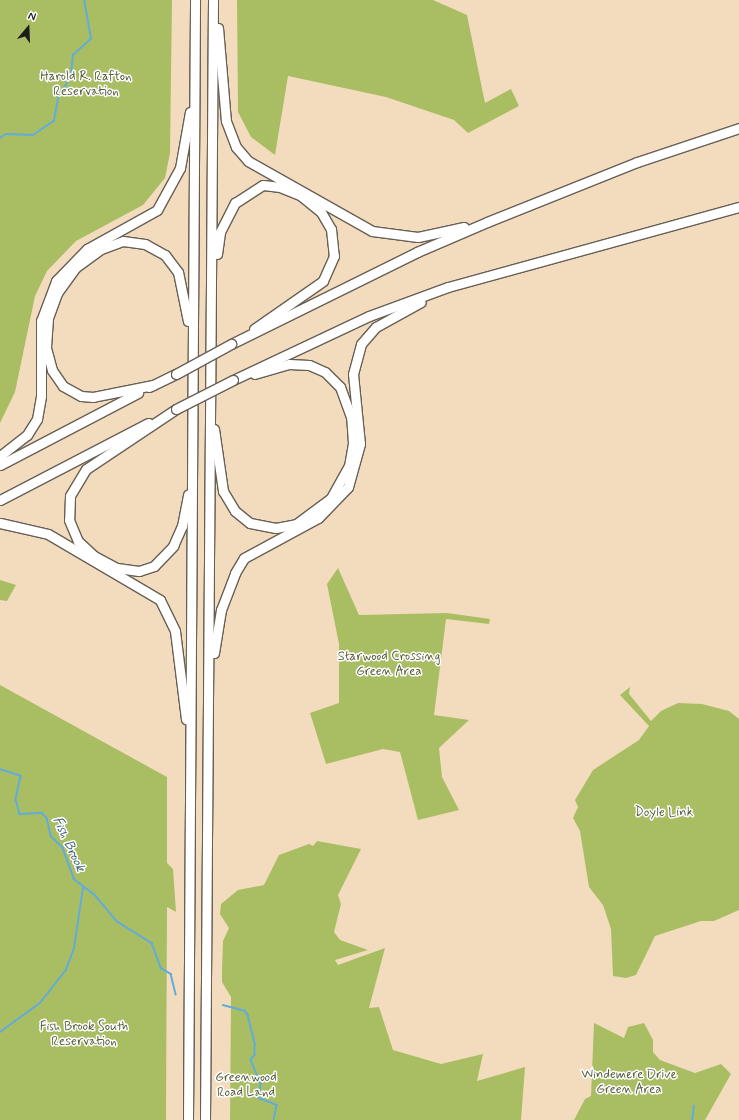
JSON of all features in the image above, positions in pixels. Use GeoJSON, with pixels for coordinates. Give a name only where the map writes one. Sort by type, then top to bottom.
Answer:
{"type":"FeatureCollection","features":[{"type":"Feature","properties":{"kind":"highway"},"geometry":{"type":"LineString","coordinates":[[188,1120],[195,0]]}},
{"type":"Feature","properties":{"kind":"highway"},"geometry":{"type":"LineString","coordinates":[[214,0],[226,121],[236,147],[248,161],[308,192],[349,221],[379,233],[418,237],[487,222]]}},
{"type":"Feature","properties":{"kind":"highway"},"geometry":{"type":"LineString","coordinates":[[205,1120],[209,403],[212,281],[214,0]]}},
{"type":"Feature","properties":{"kind":"highway"},"geometry":{"type":"LineString","coordinates":[[0,456],[27,435],[37,419],[41,396],[40,321],[56,281],[87,249],[157,210],[174,184],[185,148],[195,65]]}},
{"type":"Feature","properties":{"kind":"highway"},"geometry":{"type":"LineString","coordinates":[[0,465],[231,344],[417,252],[487,222],[637,162],[739,128]]}},
{"type":"Feature","properties":{"kind":"highway"},"geometry":{"type":"LineString","coordinates":[[212,281],[218,241],[228,214],[242,196],[256,188],[272,185],[300,195],[321,212],[331,229],[334,256],[323,281],[231,344]]}},
{"type":"Feature","properties":{"kind":"highway"},"geometry":{"type":"LineString","coordinates":[[0,500],[233,380],[369,316],[448,287],[739,207]]}},
{"type":"Feature","properties":{"kind":"highway"},"geometry":{"type":"LineString","coordinates":[[153,385],[93,397],[72,392],[56,379],[48,359],[48,318],[57,293],[76,267],[101,249],[123,241],[156,249],[178,272],[193,348]]}},
{"type":"Feature","properties":{"kind":"highway"},"geometry":{"type":"LineString","coordinates":[[208,700],[221,610],[240,564],[260,548],[318,518],[348,487],[360,444],[353,374],[361,344],[376,327],[448,287]]}},
{"type":"Feature","properties":{"kind":"highway"},"geometry":{"type":"LineString","coordinates":[[209,403],[223,491],[242,518],[258,526],[286,527],[309,517],[331,498],[349,466],[353,442],[351,417],[336,381],[316,368],[299,364],[233,380]]}},
{"type":"Feature","properties":{"kind":"highway"},"geometry":{"type":"LineString","coordinates":[[176,409],[79,476],[68,507],[69,520],[78,541],[94,556],[116,568],[139,572],[154,566],[169,552],[182,526],[192,464]]}},
{"type":"Feature","properties":{"kind":"highway"},"geometry":{"type":"LineString","coordinates":[[0,523],[48,534],[160,600],[172,621],[178,643],[191,770]]}},
{"type":"Feature","properties":{"kind":"green space","name":"Harold R. Rafton Reservation"},"geometry":{"type":"Polygon","coordinates":[[[0,0],[172,0],[170,153],[165,178],[143,205],[76,241],[47,271],[35,296],[15,392],[0,423],[0,0]]]}},
{"type":"Feature","properties":{"kind":"green space"},"geometry":{"type":"Polygon","coordinates":[[[237,0],[433,0],[467,15],[485,103],[511,89],[519,106],[468,133],[454,120],[386,97],[288,76],[275,155],[251,137],[238,112],[237,0]]]}},
{"type":"Feature","properties":{"kind":"green space","name":"Starwood Crossing Green Area"},"geometry":{"type":"Polygon","coordinates":[[[338,568],[359,615],[447,613],[490,619],[489,624],[446,619],[434,715],[469,720],[439,748],[442,777],[459,810],[418,820],[400,752],[383,749],[326,764],[310,713],[339,703],[339,644],[327,584],[338,568]]]}},
{"type":"Feature","properties":{"kind":"green space"},"geometry":{"type":"Polygon","coordinates":[[[0,580],[16,585],[7,601],[0,600],[0,580]]]}},
{"type":"Feature","properties":{"kind":"green space","name":"Fish Brook South Reservation"},"geometry":{"type":"Polygon","coordinates":[[[0,685],[167,777],[167,863],[173,869],[176,912],[167,907],[166,1120],[0,1120],[0,685]]]}},
{"type":"Feature","properties":{"kind":"green space","name":"Doyle Link"},"geometry":{"type":"Polygon","coordinates":[[[630,687],[629,694],[651,721],[661,711],[678,703],[702,704],[729,711],[739,719],[739,910],[714,921],[701,921],[655,936],[636,975],[626,978],[613,976],[611,929],[603,905],[589,887],[580,831],[573,818],[578,807],[575,800],[593,770],[639,740],[649,726],[620,695],[630,687]]]}},
{"type":"Feature","properties":{"kind":"green space","name":"Greenwood Road Land"},"geometry":{"type":"Polygon","coordinates":[[[317,841],[361,849],[338,895],[341,904],[334,932],[340,940],[368,950],[335,960],[338,965],[385,948],[369,1008],[379,1007],[393,1050],[441,1064],[483,1054],[477,1081],[525,1067],[521,1120],[230,1120],[231,997],[222,982],[223,941],[229,928],[220,914],[221,904],[238,890],[264,885],[279,855],[309,844],[313,846],[317,841]]]}},
{"type":"Feature","properties":{"kind":"green space","name":"Windemere Drive Green Area"},"geometry":{"type":"Polygon","coordinates":[[[594,1023],[624,1038],[628,1027],[644,1023],[653,1040],[653,1052],[660,1060],[695,1073],[721,1064],[731,1074],[705,1120],[574,1120],[585,1099],[591,1096],[594,1023]]]}},
{"type":"Feature","properties":{"kind":"waterway","name":"Fish Brook"},"geometry":{"type":"LineString","coordinates":[[0,138],[6,134],[33,135],[54,121],[58,98],[71,76],[73,55],[91,39],[84,0]]}},
{"type":"Feature","properties":{"kind":"waterway","name":"Fish Brook"},"geometry":{"type":"LineString","coordinates":[[0,769],[21,776],[16,800],[20,814],[42,813],[47,818],[51,836],[63,848],[74,879],[95,895],[118,922],[152,943],[161,968],[171,974],[176,994]]}},
{"type":"Feature","properties":{"kind":"waterway"},"geometry":{"type":"LineString","coordinates":[[0,1032],[40,1003],[66,970],[74,948],[83,888]]}},
{"type":"Feature","properties":{"kind":"waterway","name":"Fish Brook"},"geometry":{"type":"LineString","coordinates":[[223,1005],[245,1011],[248,1015],[255,1044],[255,1055],[251,1060],[261,1084],[259,1098],[277,1105],[274,1120]]}},
{"type":"Feature","properties":{"kind":"waterway"},"geometry":{"type":"LineString","coordinates":[[692,1120],[694,1106]]}}]}
